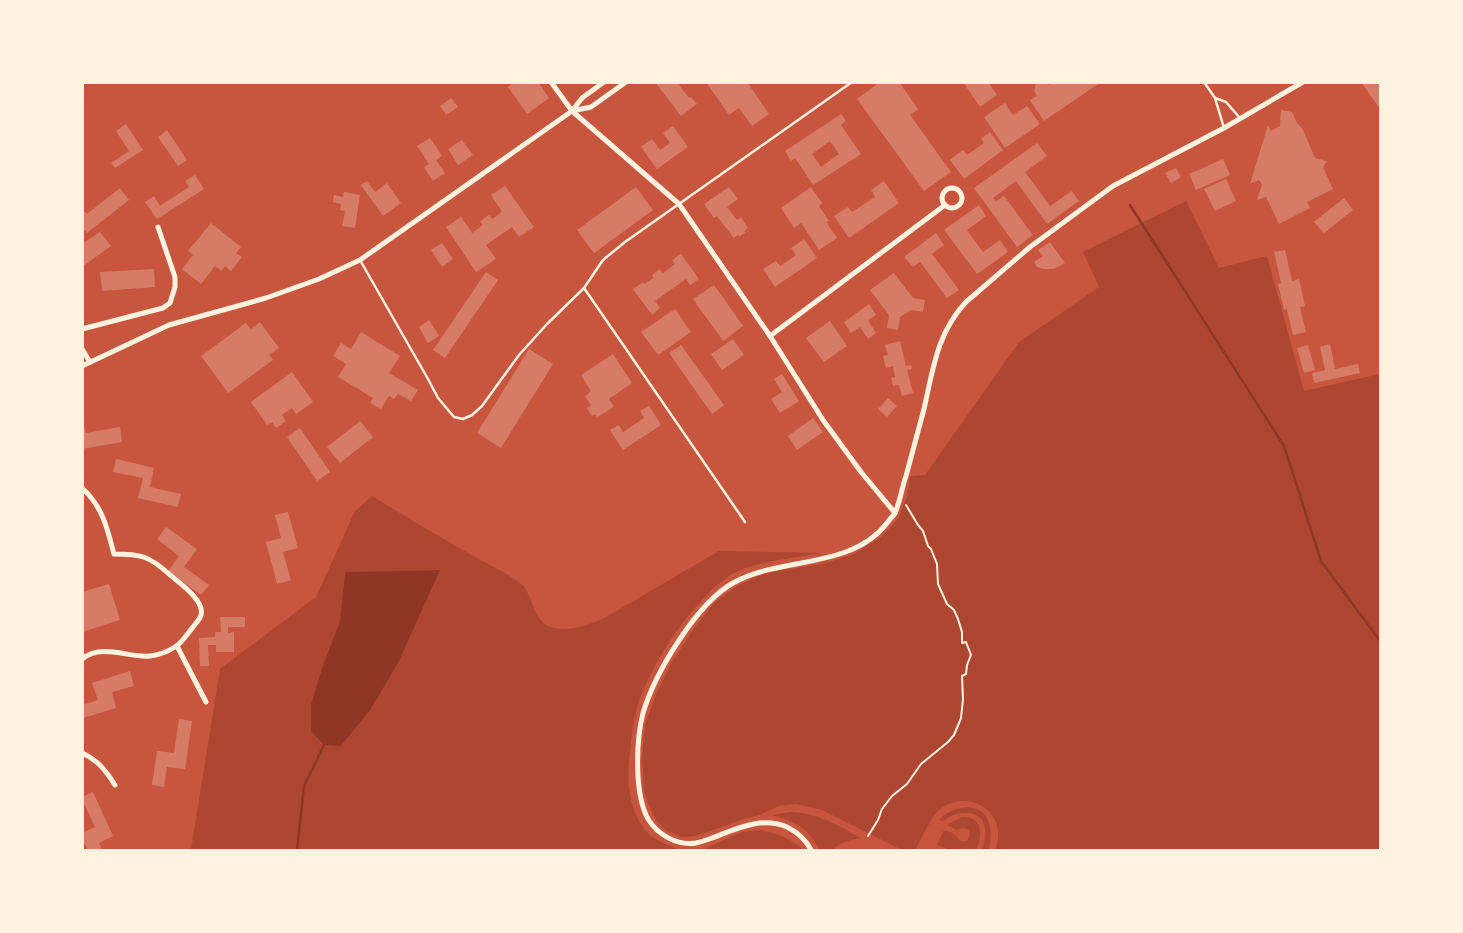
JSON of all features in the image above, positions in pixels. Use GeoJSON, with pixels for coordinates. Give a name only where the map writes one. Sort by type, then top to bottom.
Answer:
{"type":"FeatureCollection","features":[{"type":"Feature","properties":{"kind":"street"},"geometry":{"type":"LineString","coordinates":[[551,82],[572,111],[679,204],[770,336],[823,420],[894,513]]}},
{"type":"Feature","properties":{"kind":"street"},"geometry":{"type":"LineString","coordinates":[[82,366],[169,325],[266,298],[319,279],[360,260],[572,111],[582,98],[604,82]]}},
{"type":"Feature","properties":{"kind":"street"},"geometry":{"type":"LineString","coordinates":[[572,111],[591,107],[626,82]]}},
{"type":"Feature","properties":{"kind":"street"},"geometry":{"type":"LineString","coordinates":[[811,850],[801,836],[781,825],[769,822],[755,823],[696,843],[684,843],[672,840],[659,832],[648,819],[641,799],[637,772],[640,727],[653,686],[678,643],[709,602],[722,590],[742,578],[767,570],[822,559],[856,548],[880,532],[894,513],[900,495],[919,429],[938,350],[946,329],[966,302],[1030,247],[1113,186],[1224,128],[1303,82]]}},
{"type":"Feature","properties":{"kind":"street"},"geometry":{"type":"LineString","coordinates":[[770,336],[945,205]]}},
{"type":"Feature","properties":{"kind":"street"},"geometry":{"type":"LineString","coordinates":[[82,329],[163,308],[170,303],[175,287],[175,278],[158,227]]}},
{"type":"Feature","properties":{"kind":"street"},"geometry":{"type":"LineString","coordinates":[[82,349],[90,362]]}},
{"type":"Feature","properties":{"kind":"street"},"geometry":{"type":"LineString","coordinates":[[82,488],[93,498],[105,520],[114,554],[136,554],[151,560],[192,593],[202,610],[201,617],[177,646],[162,654],[148,656],[108,651],[95,652],[82,658]]}},
{"type":"Feature","properties":{"kind":"street"},"geometry":{"type":"LineString","coordinates":[[177,646],[206,702]]}},
{"type":"Feature","properties":{"kind":"street"},"geometry":{"type":"LineString","coordinates":[[82,754],[94,759],[104,768],[115,785]]}},
{"type":"Feature","properties":{"kind":"lane"},"geometry":{"type":"LineString","coordinates":[[360,260],[438,398],[450,414],[459,419],[467,418],[482,406],[519,355],[584,288],[603,260],[625,242],[852,82]]}},
{"type":"Feature","properties":{"kind":"lane"},"geometry":{"type":"LineString","coordinates":[[1204,82],[1215,98],[1224,128]]}},
{"type":"Feature","properties":{"kind":"lane"},"geometry":{"type":"LineString","coordinates":[[1215,98],[1226,102],[1240,118]]}},
{"type":"Feature","properties":{"kind":"lane"},"geometry":{"type":"LineString","coordinates":[[584,288],[745,522]]}},
{"type":"Feature","properties":{"kind":"path"},"geometry":{"type":"LineString","coordinates":[[868,836],[878,820],[882,809],[892,796],[907,784],[921,764],[954,735],[962,718],[962,676],[966,674],[971,655],[966,642],[962,643],[962,632],[954,610],[947,604],[938,584],[937,564],[931,549],[928,546],[923,531],[900,495]]}},
{"type":"Feature","properties":{"kind":"shaded area"},"geometry":{"type":"Polygon","coordinates":[[[1186,201],[1219,268],[1267,256],[1304,391],[1380,374],[1380,850],[996,850],[998,828],[991,813],[979,804],[964,801],[949,804],[938,811],[930,821],[915,850],[902,850],[822,810],[796,804],[779,806],[759,815],[696,836],[682,837],[667,831],[656,820],[644,790],[642,759],[645,725],[656,694],[672,662],[695,627],[714,603],[737,586],[758,576],[823,564],[854,554],[881,537],[898,519],[907,497],[910,476],[925,475],[1019,342],[1099,287],[1083,252],[1186,201]]]}},
{"type":"Feature","properties":{"kind":"shaded area"},"geometry":{"type":"Polygon","coordinates":[[[372,496],[521,584],[525,588],[540,619],[545,624],[558,629],[572,629],[606,617],[719,551],[821,553],[760,564],[729,576],[700,602],[687,618],[662,654],[643,691],[634,721],[629,761],[631,800],[638,819],[650,835],[681,850],[191,850],[220,669],[316,597],[355,511],[372,496]],[[439,570],[345,572],[340,621],[311,704],[311,731],[341,746],[371,709],[398,663],[439,570]]]}},
{"type":"Feature","properties":{"kind":"shaded area"},"geometry":{"type":"Polygon","coordinates":[[[440,570],[398,663],[371,709],[341,746],[324,745],[311,731],[311,704],[340,621],[345,572],[440,570]]]}},
{"type":"Feature","properties":{"kind":"shaded area"},"geometry":{"type":"Polygon","coordinates":[[[968,807],[982,812],[989,822],[991,836],[989,850],[982,850],[985,831],[982,820],[978,816],[972,813],[961,813],[955,814],[943,822],[939,820],[952,810],[968,807]]]}},
{"type":"Feature","properties":{"kind":"shaded area"},"geometry":{"type":"Polygon","coordinates":[[[791,812],[828,820],[861,838],[845,842],[832,850],[820,850],[800,826],[771,815],[791,812]]]}},
{"type":"Feature","properties":{"kind":"shaded area"},"geometry":{"type":"Polygon","coordinates":[[[962,817],[969,818],[978,823],[980,839],[976,850],[950,850],[937,845],[944,830],[954,834],[961,841],[967,841],[970,834],[968,829],[962,828],[957,830],[947,825],[962,817]]]}},
{"type":"Feature","properties":{"kind":"shaded area"},"geometry":{"type":"Polygon","coordinates":[[[760,830],[784,837],[794,842],[803,850],[690,850],[704,849],[742,832],[760,830]]]}},
{"type":"Feature","properties":{"kind":"building"},"geometry":{"type":"Polygon","coordinates":[[[514,82],[538,82],[549,98],[527,114],[508,87],[514,82]]]}},
{"type":"Feature","properties":{"kind":"building"},"geometry":{"type":"Polygon","coordinates":[[[655,82],[682,82],[679,85],[689,98],[691,97],[697,104],[681,116],[655,82]]]}},
{"type":"Feature","properties":{"kind":"building"},"geometry":{"type":"Polygon","coordinates":[[[706,82],[747,82],[769,114],[752,126],[739,108],[729,115],[706,82]]]}},
{"type":"Feature","properties":{"kind":"building"},"geometry":{"type":"Polygon","coordinates":[[[880,82],[899,82],[918,109],[910,115],[951,172],[924,191],[857,99],[880,82]]]}},
{"type":"Feature","properties":{"kind":"building"},"geometry":{"type":"Polygon","coordinates":[[[963,82],[988,82],[997,95],[980,107],[963,82]]]}},
{"type":"Feature","properties":{"kind":"building"},"geometry":{"type":"Polygon","coordinates":[[[1036,82],[1047,82],[1049,85],[1053,82],[1101,82],[1044,121],[1030,100],[1037,96],[1034,91],[1036,82]]]}},
{"type":"Feature","properties":{"kind":"building"},"geometry":{"type":"Polygon","coordinates":[[[1361,82],[1380,82],[1380,109],[1361,82]]]}},
{"type":"Feature","properties":{"kind":"building"},"geometry":{"type":"Polygon","coordinates":[[[451,98],[458,107],[446,115],[440,106],[451,98]]]}},
{"type":"Feature","properties":{"kind":"building"},"geometry":{"type":"Polygon","coordinates":[[[1005,103],[1013,115],[1027,106],[1040,124],[1005,148],[984,117],[1005,103]]]}},
{"type":"Feature","properties":{"kind":"building"},"geometry":{"type":"Polygon","coordinates":[[[1281,110],[1292,112],[1303,130],[1315,158],[1327,161],[1323,167],[1333,189],[1307,202],[1310,208],[1279,224],[1266,197],[1257,200],[1262,185],[1259,180],[1250,184],[1268,125],[1271,131],[1280,126],[1281,110]]]}},
{"type":"Feature","properties":{"kind":"building"},"geometry":{"type":"Polygon","coordinates":[[[841,114],[846,121],[841,125],[861,154],[813,185],[795,158],[791,161],[785,151],[841,114]],[[830,141],[812,154],[821,167],[839,154],[830,141]]]}},
{"type":"Feature","properties":{"kind":"building"},"geometry":{"type":"Polygon","coordinates":[[[126,124],[143,150],[115,168],[111,163],[129,151],[116,131],[126,124]]]}},
{"type":"Feature","properties":{"kind":"building"},"geometry":{"type":"Polygon","coordinates":[[[673,126],[688,147],[657,169],[641,147],[652,139],[660,150],[670,143],[663,133],[673,126]]]}},
{"type":"Feature","properties":{"kind":"building"},"geometry":{"type":"Polygon","coordinates":[[[167,130],[187,160],[178,166],[158,137],[167,130]]]}},
{"type":"Feature","properties":{"kind":"building"},"geometry":{"type":"Polygon","coordinates":[[[990,132],[1003,150],[964,179],[950,160],[963,150],[967,155],[984,143],[981,139],[990,132]]]}},
{"type":"Feature","properties":{"kind":"building"},"geometry":{"type":"Polygon","coordinates":[[[430,138],[442,156],[436,160],[445,173],[433,181],[424,167],[429,164],[417,146],[430,138]]]}},
{"type":"Feature","properties":{"kind":"building"},"geometry":{"type":"Polygon","coordinates":[[[462,140],[473,155],[458,165],[448,149],[462,140]]]}},
{"type":"Feature","properties":{"kind":"building"},"geometry":{"type":"Polygon","coordinates":[[[1037,143],[1047,156],[1025,172],[1050,206],[1072,191],[1079,201],[1047,224],[1016,181],[993,198],[996,201],[1004,196],[1033,235],[1017,247],[974,188],[1037,143]]]}},
{"type":"Feature","properties":{"kind":"building"},"geometry":{"type":"Polygon","coordinates":[[[1223,159],[1230,175],[1196,190],[1189,174],[1223,159]]]}},
{"type":"Feature","properties":{"kind":"building"},"geometry":{"type":"Polygon","coordinates":[[[1176,168],[1181,177],[1171,183],[1165,173],[1176,168]]]}},
{"type":"Feature","properties":{"kind":"building"},"geometry":{"type":"Polygon","coordinates":[[[195,175],[204,189],[157,219],[145,202],[154,196],[160,206],[189,187],[185,181],[195,175]]]}},
{"type":"Feature","properties":{"kind":"building"},"geometry":{"type":"Polygon","coordinates":[[[1226,179],[1236,201],[1215,211],[1204,189],[1226,179]]]}},
{"type":"Feature","properties":{"kind":"building"},"geometry":{"type":"Polygon","coordinates":[[[367,181],[375,192],[387,183],[401,203],[383,216],[361,185],[367,181]]]}},
{"type":"Feature","properties":{"kind":"building"},"geometry":{"type":"Polygon","coordinates":[[[884,181],[899,203],[849,238],[834,216],[848,207],[852,212],[875,197],[871,190],[884,181]]]}},
{"type":"Feature","properties":{"kind":"building"},"geometry":{"type":"Polygon","coordinates":[[[505,186],[534,227],[519,237],[512,227],[486,245],[496,259],[476,272],[446,227],[461,217],[472,233],[483,225],[480,221],[489,215],[492,219],[502,212],[491,195],[505,186]]]}},
{"type":"Feature","properties":{"kind":"building"},"geometry":{"type":"Polygon","coordinates":[[[636,187],[653,210],[594,253],[577,230],[636,187]]]}},
{"type":"Feature","properties":{"kind":"building"},"geometry":{"type":"Polygon","coordinates":[[[729,187],[738,199],[727,207],[737,220],[741,217],[748,228],[744,231],[745,233],[734,238],[717,216],[714,218],[704,204],[729,187]]]}},
{"type":"Feature","properties":{"kind":"building"},"geometry":{"type":"Polygon","coordinates":[[[811,187],[822,203],[819,206],[829,221],[826,222],[837,238],[819,250],[801,223],[794,228],[781,208],[811,187]]]}},
{"type":"Feature","properties":{"kind":"building"},"geometry":{"type":"Polygon","coordinates":[[[120,188],[129,200],[87,233],[82,227],[82,209],[87,214],[120,188]]]}},
{"type":"Feature","properties":{"kind":"building"},"geometry":{"type":"Polygon","coordinates":[[[344,192],[360,195],[355,228],[342,226],[345,211],[340,210],[341,204],[333,202],[334,195],[343,197],[344,192]]]}},
{"type":"Feature","properties":{"kind":"building"},"geometry":{"type":"Polygon","coordinates":[[[1344,198],[1353,210],[1324,233],[1314,222],[1344,198]]]}},
{"type":"Feature","properties":{"kind":"building"},"geometry":{"type":"Polygon","coordinates":[[[979,205],[986,216],[967,230],[983,252],[1000,240],[1008,252],[977,274],[944,230],[979,205]]]}},
{"type":"Feature","properties":{"kind":"building"},"geometry":{"type":"Polygon","coordinates":[[[211,223],[241,247],[236,253],[242,257],[231,271],[225,266],[221,271],[215,266],[201,284],[182,269],[193,255],[188,251],[211,223]]]}},
{"type":"Feature","properties":{"kind":"building"},"geometry":{"type":"Polygon","coordinates":[[[100,232],[111,246],[82,267],[82,244],[100,232]]]}},
{"type":"Feature","properties":{"kind":"building"},"geometry":{"type":"Polygon","coordinates":[[[936,233],[944,245],[932,254],[959,290],[947,298],[920,262],[913,267],[904,257],[936,233]]]}},
{"type":"Feature","properties":{"kind":"building"},"geometry":{"type":"Polygon","coordinates":[[[804,239],[817,258],[775,287],[763,269],[776,261],[780,266],[796,255],[791,248],[804,239]]]}},
{"type":"Feature","properties":{"kind":"building"},"geometry":{"type":"Polygon","coordinates":[[[1050,242],[1065,263],[1054,269],[1037,267],[1034,262],[1043,256],[1038,250],[1050,242]]]}},
{"type":"Feature","properties":{"kind":"building"},"geometry":{"type":"Polygon","coordinates":[[[442,243],[453,259],[442,267],[431,250],[442,243]]]}},
{"type":"Feature","properties":{"kind":"building"},"geometry":{"type":"Polygon","coordinates":[[[1285,250],[1292,281],[1299,279],[1305,306],[1300,307],[1306,332],[1293,335],[1287,309],[1284,310],[1278,284],[1281,283],[1274,252],[1285,250]]]}},
{"type":"Feature","properties":{"kind":"building"},"geometry":{"type":"Polygon","coordinates":[[[681,254],[699,279],[690,285],[686,279],[655,301],[660,308],[652,315],[633,289],[643,282],[644,284],[654,278],[652,275],[660,269],[663,273],[675,264],[672,260],[681,254]]]}},
{"type":"Feature","properties":{"kind":"building"},"geometry":{"type":"Polygon","coordinates":[[[154,269],[155,287],[102,291],[100,272],[154,269]]]}},
{"type":"Feature","properties":{"kind":"building"},"geometry":{"type":"Polygon","coordinates":[[[486,272],[498,280],[445,358],[433,350],[486,272]]]}},
{"type":"Feature","properties":{"kind":"building"},"geometry":{"type":"Polygon","coordinates":[[[894,273],[913,298],[925,300],[923,312],[911,310],[900,317],[898,330],[887,328],[889,315],[870,290],[894,273]]]}},
{"type":"Feature","properties":{"kind":"building"},"geometry":{"type":"Polygon","coordinates":[[[714,285],[743,326],[723,341],[693,299],[714,285]]]}},
{"type":"Feature","properties":{"kind":"building"},"geometry":{"type":"Polygon","coordinates":[[[869,304],[876,315],[868,320],[876,333],[868,339],[860,327],[851,333],[844,322],[869,304]]]}},
{"type":"Feature","properties":{"kind":"building"},"geometry":{"type":"Polygon","coordinates":[[[675,309],[691,332],[658,355],[641,332],[675,309]]]}},
{"type":"Feature","properties":{"kind":"building"},"geometry":{"type":"Polygon","coordinates":[[[429,320],[439,336],[428,343],[419,327],[429,320]]]}},
{"type":"Feature","properties":{"kind":"building"},"geometry":{"type":"Polygon","coordinates":[[[830,321],[847,346],[824,362],[806,338],[830,321]]]}},
{"type":"Feature","properties":{"kind":"building"},"geometry":{"type":"Polygon","coordinates":[[[260,322],[279,348],[269,355],[273,360],[228,393],[201,356],[246,323],[251,329],[260,322]]]}},
{"type":"Feature","properties":{"kind":"building"},"geometry":{"type":"Polygon","coordinates":[[[361,332],[400,356],[389,373],[418,390],[411,401],[398,394],[394,399],[389,396],[381,409],[370,403],[373,398],[338,377],[346,364],[333,356],[341,343],[351,349],[361,332]]]}},
{"type":"Feature","properties":{"kind":"building"},"geometry":{"type":"Polygon","coordinates":[[[733,339],[744,355],[722,370],[711,354],[733,339]]]}},
{"type":"Feature","properties":{"kind":"building"},"geometry":{"type":"Polygon","coordinates":[[[900,341],[906,366],[911,365],[912,369],[907,370],[913,393],[902,396],[899,385],[893,386],[891,378],[895,377],[893,366],[886,368],[883,356],[888,355],[885,345],[900,341]]]}},
{"type":"Feature","properties":{"kind":"building"},"geometry":{"type":"Polygon","coordinates":[[[1330,344],[1335,369],[1358,364],[1360,373],[1314,383],[1312,373],[1325,370],[1320,347],[1330,344]]]}},
{"type":"Feature","properties":{"kind":"building"},"geometry":{"type":"Polygon","coordinates":[[[681,345],[724,405],[712,414],[669,353],[681,345]]]}},
{"type":"Feature","properties":{"kind":"building"},"geometry":{"type":"Polygon","coordinates":[[[1308,345],[1315,370],[1304,373],[1297,348],[1308,345]]]}},
{"type":"Feature","properties":{"kind":"building"},"geometry":{"type":"Polygon","coordinates":[[[529,349],[553,364],[501,448],[477,433],[529,349]]]}},
{"type":"Feature","properties":{"kind":"building"},"geometry":{"type":"Polygon","coordinates":[[[613,354],[632,383],[609,399],[614,407],[597,417],[595,414],[592,416],[587,408],[591,405],[585,396],[591,391],[581,375],[613,354]]]}},
{"type":"Feature","properties":{"kind":"building"},"geometry":{"type":"Polygon","coordinates":[[[292,372],[313,402],[296,414],[292,408],[282,415],[286,421],[276,428],[272,422],[267,425],[251,402],[292,372]]]}},
{"type":"Feature","properties":{"kind":"building"},"geometry":{"type":"Polygon","coordinates":[[[782,374],[799,401],[780,413],[771,399],[782,392],[774,379],[782,374]]]}},
{"type":"Feature","properties":{"kind":"building"},"geometry":{"type":"Polygon","coordinates":[[[888,398],[897,406],[887,417],[878,409],[888,398]]]}},
{"type":"Feature","properties":{"kind":"building"},"geometry":{"type":"Polygon","coordinates":[[[649,406],[661,425],[623,450],[610,430],[619,425],[623,432],[644,418],[640,411],[649,406]]]}},
{"type":"Feature","properties":{"kind":"building"},"geometry":{"type":"Polygon","coordinates":[[[82,418],[86,433],[120,427],[122,442],[82,449],[82,418]]]}},
{"type":"Feature","properties":{"kind":"building"},"geometry":{"type":"Polygon","coordinates":[[[813,418],[823,432],[797,450],[788,436],[813,418]]]}},
{"type":"Feature","properties":{"kind":"building"},"geometry":{"type":"Polygon","coordinates":[[[360,421],[373,437],[340,463],[327,447],[360,421]]]}},
{"type":"Feature","properties":{"kind":"building"},"geometry":{"type":"Polygon","coordinates":[[[300,428],[330,472],[317,481],[287,437],[300,428]]]}},
{"type":"Feature","properties":{"kind":"building"},"geometry":{"type":"Polygon","coordinates":[[[116,459],[154,468],[150,487],[181,494],[178,507],[138,498],[143,478],[113,472],[116,459]]]}},
{"type":"Feature","properties":{"kind":"building"},"geometry":{"type":"Polygon","coordinates":[[[288,512],[298,548],[283,552],[291,580],[277,584],[266,542],[281,538],[275,515],[288,512]]]}},
{"type":"Feature","properties":{"kind":"building"},"geometry":{"type":"Polygon","coordinates":[[[166,527],[197,549],[184,567],[209,585],[201,595],[168,571],[179,556],[157,539],[166,527]]]}},
{"type":"Feature","properties":{"kind":"building"},"geometry":{"type":"Polygon","coordinates":[[[109,584],[120,620],[82,632],[82,592],[109,584]]]}},
{"type":"Feature","properties":{"kind":"building"},"geometry":{"type":"Polygon","coordinates":[[[220,617],[245,617],[245,627],[228,627],[228,633],[234,632],[234,652],[216,652],[216,645],[208,645],[209,666],[200,666],[199,638],[215,637],[215,632],[221,632],[220,617]]]}},
{"type":"Feature","properties":{"kind":"building"},"geometry":{"type":"Polygon","coordinates":[[[130,671],[134,686],[112,692],[116,708],[83,718],[82,705],[98,700],[92,683],[130,671]]]}},
{"type":"Feature","properties":{"kind":"building"},"geometry":{"type":"Polygon","coordinates":[[[179,719],[192,721],[185,769],[167,767],[164,787],[152,785],[157,751],[174,753],[179,719]]]}},
{"type":"Feature","properties":{"kind":"building"},"geometry":{"type":"Polygon","coordinates":[[[93,792],[113,836],[99,843],[102,850],[88,850],[82,839],[82,833],[95,827],[82,799],[82,797],[93,792]]]}},
{"type":"Feature","properties":{"kind":"waterway"},"geometry":{"type":"LineString","coordinates":[[1130,205],[1284,446],[1321,561],[1380,641]]}},
{"type":"Feature","properties":{"kind":"waterway"},"geometry":{"type":"LineString","coordinates":[[297,850],[304,786],[324,745]]}}]}
